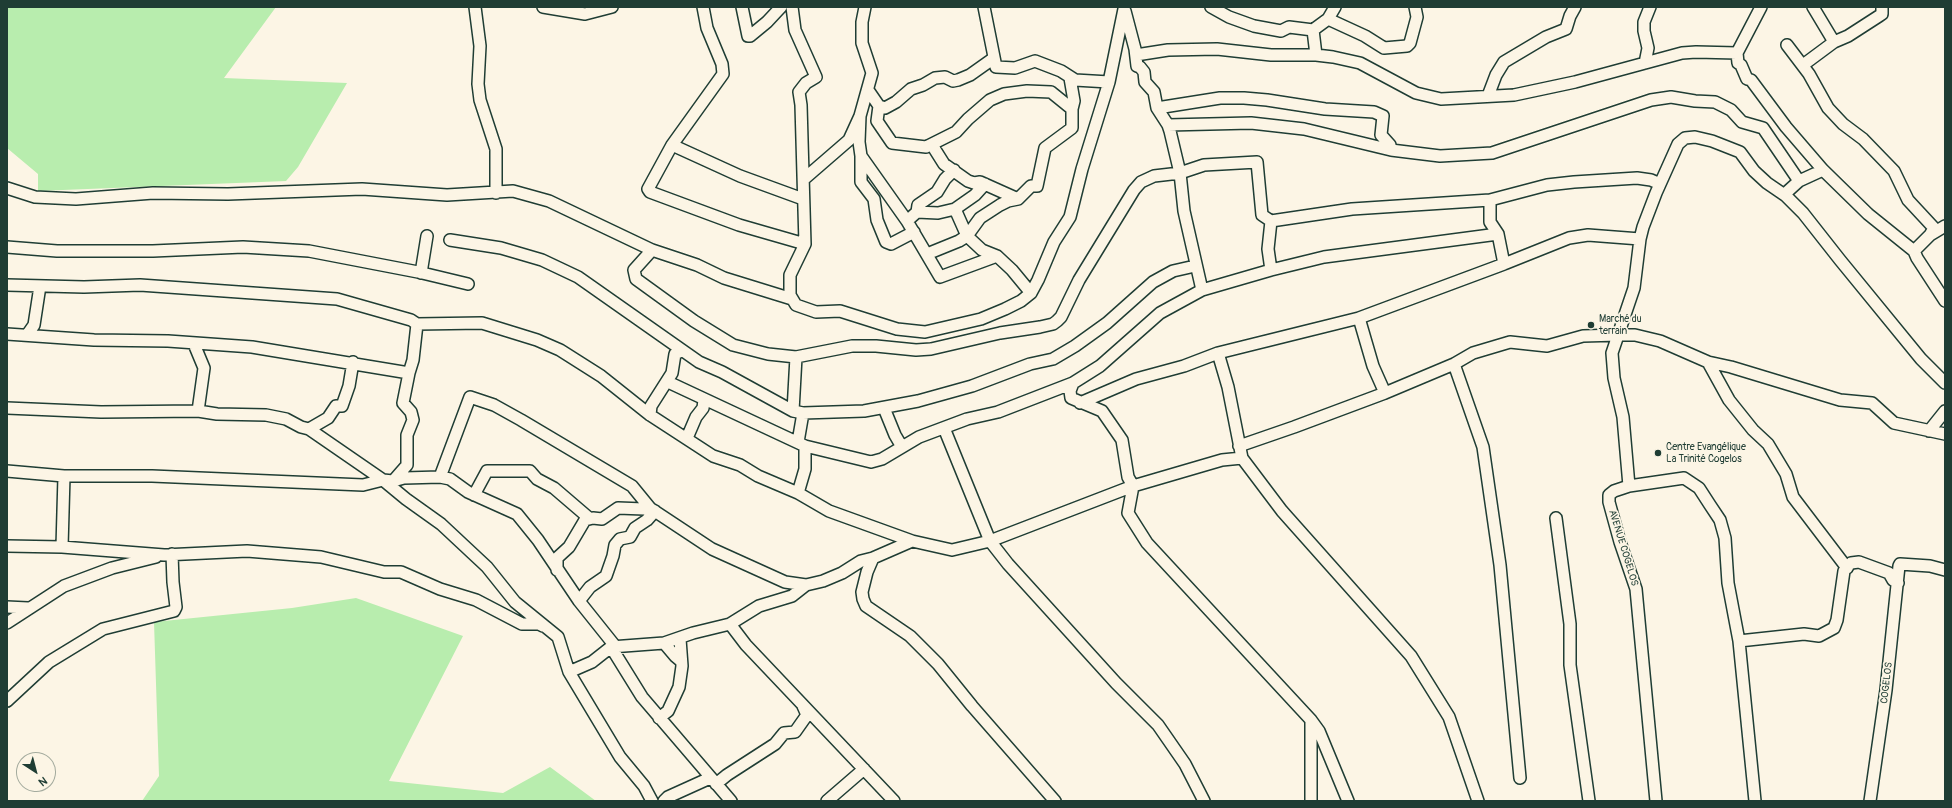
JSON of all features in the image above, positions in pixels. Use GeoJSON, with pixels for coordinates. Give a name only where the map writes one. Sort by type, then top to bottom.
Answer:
{"type":"FeatureCollection","features":[{"type":"Feature","properties":{"kind":"street"},"geometry":{"type":"LineString","coordinates":[[474,7],[480,46],[478,84],[480,100],[496,149],[496,193]]}},
{"type":"Feature","properties":{"kind":"street"},"geometry":{"type":"LineString","coordinates":[[543,7],[585,14],[612,7]]}},
{"type":"Feature","properties":{"kind":"street"},"geometry":{"type":"LineString","coordinates":[[703,7],[707,28],[722,64],[723,74],[672,146],[648,189],[649,191],[739,225],[805,244]]}},
{"type":"Feature","properties":{"kind":"street"},"geometry":{"type":"LineString","coordinates":[[742,7],[748,36],[767,22],[780,7]]}},
{"type":"Feature","properties":{"kind":"street"},"geometry":{"type":"LineString","coordinates":[[792,7],[795,30],[816,77],[806,83],[799,92],[801,105],[804,178],[803,199],[805,244],[790,275],[790,295],[796,305],[816,312],[840,311],[897,329],[925,332],[981,319],[1010,306],[1031,293],[1054,242],[1070,217],[1082,169],[1109,82],[1123,8]]}},
{"type":"Feature","properties":{"kind":"street"},"geometry":{"type":"LineString","coordinates":[[804,178],[849,140],[860,116],[872,73],[862,43],[862,22],[865,7]]}},
{"type":"Feature","properties":{"kind":"street"},"geometry":{"type":"LineString","coordinates":[[984,7],[996,68],[1015,68],[1035,61],[1061,71],[1070,78],[1081,81],[1109,82]]}},
{"type":"Feature","properties":{"kind":"street"},"geometry":{"type":"LineString","coordinates":[[1211,7],[1229,17],[1254,26],[1281,31],[1289,27],[1313,30],[1328,19],[1335,7]]}},
{"type":"Feature","properties":{"kind":"street"},"geometry":{"type":"LineString","coordinates":[[1328,19],[1365,36],[1384,48],[1406,46],[1410,43],[1417,17],[1415,7]]}},
{"type":"Feature","properties":{"kind":"street"},"geometry":{"type":"LineString","coordinates":[[1488,96],[1496,75],[1504,62],[1542,39],[1566,29],[1570,16],[1575,7]]}},
{"type":"Feature","properties":{"kind":"street"},"geometry":{"type":"LineString","coordinates":[[1645,63],[1648,48],[1644,31],[1644,22],[1650,7]]}},
{"type":"Feature","properties":{"kind":"street"},"geometry":{"type":"LineString","coordinates":[[1761,7],[1737,53],[1738,63],[1741,65],[1747,78],[1751,80],[1772,110],[1823,170],[1868,214],[1914,251],[1945,301]]}},
{"type":"Feature","properties":{"kind":"street"},"geometry":{"type":"LineString","coordinates":[[1813,7],[1834,42]]}},
{"type":"Feature","properties":{"kind":"street"},"geometry":{"type":"LineString","coordinates":[[1803,65],[1834,42],[1848,36],[1882,14],[1882,7]]}},
{"type":"Feature","properties":{"kind":"street"},"geometry":{"type":"LineString","coordinates":[[1123,8],[1126,13],[1136,55],[1137,66],[1140,66],[1144,72],[1146,82],[1154,92],[1157,108],[1168,125],[1180,173],[1184,210],[1202,290]]}},
{"type":"Feature","properties":{"kind":"street"},"geometry":{"type":"LineString","coordinates":[[1313,30],[1316,55]]}},
{"type":"Feature","properties":{"kind":"street"},"geometry":{"type":"LineString","coordinates":[[1787,45],[1803,65],[1828,108],[1843,124],[1863,139],[1894,171],[1908,200],[1934,228],[1930,235]]}},
{"type":"Feature","properties":{"kind":"street"},"geometry":{"type":"LineString","coordinates":[[1136,55],[1168,50],[1217,49],[1271,55],[1316,55],[1360,63],[1416,93],[1441,99],[1514,95],[1575,82],[1682,53],[1737,53]]}},
{"type":"Feature","properties":{"kind":"street"},"geometry":{"type":"LineString","coordinates":[[879,106],[886,108],[892,105],[911,89],[924,85],[939,76],[954,81],[970,75],[994,58]]}},
{"type":"Feature","properties":{"kind":"street"},"geometry":{"type":"LineString","coordinates":[[927,254],[950,245],[967,236],[980,218],[1008,200],[1018,199],[1031,186],[1037,186],[1045,148],[1072,128],[1072,109],[1074,101],[1070,78]]}},
{"type":"Feature","properties":{"kind":"street"},"geometry":{"type":"LineString","coordinates":[[868,90],[879,106],[878,124],[892,143],[926,147],[956,132],[968,119],[990,100],[1004,94],[1028,91],[1051,92],[1072,109]]}},
{"type":"Feature","properties":{"kind":"street"},"geometry":{"type":"LineString","coordinates":[[1168,125],[1251,123],[1304,129],[1391,150],[1440,156],[1492,153],[1651,100],[1671,97],[1695,101],[1714,102],[1731,110],[1742,122],[1763,128],[1799,181]]}},
{"type":"Feature","properties":{"kind":"street"},"geometry":{"type":"LineString","coordinates":[[1157,108],[1220,98],[1244,98],[1267,100],[1325,110],[1374,112],[1382,116],[1381,135],[1390,145],[1391,150]]}},
{"type":"Feature","properties":{"kind":"street"},"geometry":{"type":"LineString","coordinates":[[860,116],[858,142],[861,156],[862,182],[874,199],[877,220],[886,242],[891,244],[914,232]]}},
{"type":"Feature","properties":{"kind":"street"},"geometry":{"type":"LineString","coordinates":[[1629,486],[1623,417],[1614,378],[1612,353],[1634,288],[1640,239],[1660,184],[1681,140],[1695,138],[1712,141],[1740,152],[1754,171],[1767,183],[1786,196],[1803,213],[1920,359],[1945,383]]}},
{"type":"Feature","properties":{"kind":"street"},"geometry":{"type":"LineString","coordinates":[[932,145],[944,164],[968,181],[985,184],[1018,199]]}},
{"type":"Feature","properties":{"kind":"street"},"geometry":{"type":"LineString","coordinates":[[672,146],[740,176],[803,199]]}},
{"type":"Feature","properties":{"kind":"street"},"geometry":{"type":"LineString","coordinates":[[861,156],[907,221],[942,278],[965,267],[997,256]]}},
{"type":"Feature","properties":{"kind":"street"},"geometry":{"type":"LineString","coordinates":[[652,250],[634,270],[636,279],[725,341],[768,354],[796,357],[852,346],[876,346],[916,350],[931,349],[1000,333],[1053,324],[1061,317],[1079,280],[1134,190],[1141,182],[1154,176],[1180,173],[1204,165],[1258,162],[1262,215],[1271,221],[1352,210],[1490,200],[1547,186],[1580,181],[1637,178],[1651,180],[1660,184]]}},
{"type":"Feature","properties":{"kind":"street"},"geometry":{"type":"LineString","coordinates":[[917,212],[918,205],[937,192],[945,179],[954,170]]}},
{"type":"Feature","properties":{"kind":"street"},"geometry":{"type":"LineString","coordinates":[[1786,196],[1788,191],[1799,181],[1823,170]]}},
{"type":"Feature","properties":{"kind":"street"},"geometry":{"type":"LineString","coordinates":[[907,221],[910,216],[917,212],[938,213],[955,209],[975,195],[985,184]]}},
{"type":"Feature","properties":{"kind":"street"},"geometry":{"type":"LineString","coordinates":[[7,188],[36,197],[76,199],[153,193],[228,194],[362,189],[447,194],[496,193],[513,191],[549,201],[652,250],[697,265],[724,278],[792,299]]}},
{"type":"Feature","properties":{"kind":"street"},"geometry":{"type":"LineString","coordinates":[[1490,200],[1490,222],[1498,234],[1504,264]]}},
{"type":"Feature","properties":{"kind":"street"},"geometry":{"type":"LineString","coordinates":[[955,209],[967,236],[982,250],[997,256],[1012,270],[1031,293]]}},
{"type":"Feature","properties":{"kind":"street"},"geometry":{"type":"LineString","coordinates":[[1271,221],[1268,249],[1271,270]]}},
{"type":"Feature","properties":{"kind":"street"},"geometry":{"type":"LineString","coordinates":[[1914,251],[1930,235],[1945,226]]}},
{"type":"Feature","properties":{"kind":"street"},"geometry":{"type":"LineString","coordinates":[[668,382],[781,436],[802,444],[871,462],[882,459],[919,437],[968,419],[998,412],[1073,383],[1100,366],[1160,313],[1202,290],[1271,270],[1324,258],[1498,234]]}},
{"type":"Feature","properties":{"kind":"street"},"geometry":{"type":"LineString","coordinates":[[1080,403],[1136,379],[1184,366],[1218,353],[1359,318],[1569,238],[1588,235],[1640,239]]}},
{"type":"Feature","properties":{"kind":"street"},"geometry":{"type":"LineString","coordinates":[[421,273],[427,236]]}},
{"type":"Feature","properties":{"kind":"street"},"geometry":{"type":"LineString","coordinates":[[450,240],[501,248],[542,260],[571,273],[698,362],[722,372],[798,412],[864,411],[918,401],[972,386],[1030,364],[1053,359],[1075,346],[1120,312],[1133,298],[1153,282],[1173,271],[1196,266]]}},
{"type":"Feature","properties":{"kind":"street"},"geometry":{"type":"LineString","coordinates":[[7,248],[57,251],[153,251],[243,247],[309,251],[421,273],[468,284]]}},
{"type":"Feature","properties":{"kind":"street"},"geometry":{"type":"LineString","coordinates":[[7,284],[40,286],[140,285],[337,299],[417,324],[482,323],[537,340],[560,350],[601,376],[650,416],[687,438],[713,456],[740,465],[758,476],[798,493],[829,511],[912,541],[952,550],[990,541],[1133,486],[1222,460],[1242,458]]}},
{"type":"Feature","properties":{"kind":"street"},"geometry":{"type":"LineString","coordinates":[[27,335],[34,325],[40,286]]}},
{"type":"Feature","properties":{"kind":"street"},"geometry":{"type":"LineString","coordinates":[[1359,318],[1373,366],[1385,393]]}},
{"type":"Feature","properties":{"kind":"street"},"geometry":{"type":"LineString","coordinates":[[388,480],[407,465],[407,435],[413,420],[411,412],[403,403],[413,360],[417,324]]}},
{"type":"Feature","properties":{"kind":"street"},"geometry":{"type":"LineString","coordinates":[[7,334],[94,340],[168,341],[258,348],[409,372]]}},
{"type":"Feature","properties":{"kind":"street"},"geometry":{"type":"LineString","coordinates":[[1239,446],[1385,393],[1454,364],[1473,353],[1510,342],[1547,346],[1583,336],[1618,335],[1635,335],[1660,341],[1708,362],[1731,367],[1840,400],[1872,403],[1894,423],[1945,434]]}},
{"type":"Feature","properties":{"kind":"street"},"geometry":{"type":"LineString","coordinates":[[194,344],[204,368],[198,411]]}},
{"type":"Feature","properties":{"kind":"street"},"geometry":{"type":"LineString","coordinates":[[650,416],[651,406],[668,382],[672,373],[675,354],[681,350]]}},
{"type":"Feature","properties":{"kind":"street"},"geometry":{"type":"LineString","coordinates":[[1218,353],[1228,387],[1242,458],[1282,511],[1411,656],[1449,717],[1478,801]]}},
{"type":"Feature","properties":{"kind":"street"},"geometry":{"type":"LineString","coordinates":[[796,357],[798,412],[805,469],[798,493]]}},
{"type":"Feature","properties":{"kind":"street"},"geometry":{"type":"LineString","coordinates":[[309,429],[328,418],[336,406],[342,406],[349,386],[353,362]]}},
{"type":"Feature","properties":{"kind":"street"},"geometry":{"type":"LineString","coordinates":[[1708,362],[1729,400],[1753,430],[1768,444],[1786,474],[1793,497],[1847,568]]}},
{"type":"Feature","properties":{"kind":"street"},"geometry":{"type":"LineString","coordinates":[[1454,364],[1483,447],[1500,565],[1520,778]]}},
{"type":"Feature","properties":{"kind":"street"},"geometry":{"type":"LineString","coordinates":[[1073,383],[1070,390],[1071,398],[1102,411],[1122,440],[1128,477],[1133,486],[1128,513],[1147,543],[1311,720],[1319,731],[1348,801]]}},
{"type":"Feature","properties":{"kind":"street"},"geometry":{"type":"LineString","coordinates":[[440,477],[470,397],[494,405],[632,486],[653,509],[712,549],[785,582],[798,586],[806,585],[842,573],[861,561],[873,558],[912,541]]}},
{"type":"Feature","properties":{"kind":"street"},"geometry":{"type":"LineString","coordinates":[[687,438],[696,417],[702,408],[704,400]]}},
{"type":"Feature","properties":{"kind":"street"},"geometry":{"type":"LineString","coordinates":[[7,408],[101,412],[198,411],[217,414],[266,415],[286,419],[301,427],[309,429],[388,480],[406,499],[441,524],[487,567],[515,602],[558,637],[569,672],[620,757],[644,786],[652,801]]}},
{"type":"Feature","properties":{"kind":"street"},"geometry":{"type":"LineString","coordinates":[[884,408],[895,435],[902,447]]}},
{"type":"Feature","properties":{"kind":"street"},"geometry":{"type":"LineString","coordinates":[[1929,430],[1945,411]]}},
{"type":"Feature","properties":{"kind":"street"},"geometry":{"type":"LineString","coordinates":[[944,428],[990,541],[1008,564],[1116,683],[1158,725],[1185,764],[1204,801]]}},
{"type":"Feature","properties":{"kind":"street"},"geometry":{"type":"LineString","coordinates":[[7,471],[64,476],[152,476],[363,485],[404,478],[440,477],[450,479],[474,495],[517,514],[534,535],[557,570],[613,647],[642,697],[731,801]]}},
{"type":"Feature","properties":{"kind":"street"},"geometry":{"type":"LineString","coordinates":[[474,495],[487,471],[530,471],[537,479],[554,488],[589,518]]}},
{"type":"Feature","properties":{"kind":"street"},"geometry":{"type":"LineString","coordinates":[[62,547],[64,476]]}},
{"type":"Feature","properties":{"kind":"street","name":"AVENUE COGELOS"},"geometry":{"type":"LineString","coordinates":[[1656,801],[1636,589],[1609,502],[1609,496],[1614,491],[1629,486],[1684,478],[1699,488],[1720,520],[1725,538],[1728,583],[1739,642],[1755,801]]}},
{"type":"Feature","properties":{"kind":"street"},"geometry":{"type":"LineString","coordinates":[[557,570],[558,557],[569,547],[582,522],[589,518],[602,519],[618,508],[653,509]]}},
{"type":"Feature","properties":{"kind":"street"},"geometry":{"type":"LineString","coordinates":[[579,601],[590,587],[606,576],[615,545],[620,539],[630,537],[635,528],[647,520],[653,509]]}},
{"type":"Feature","properties":{"kind":"street"},"geometry":{"type":"LineString","coordinates":[[1556,518],[1570,624],[1570,665],[1589,801]]}},
{"type":"Feature","properties":{"kind":"street"},"geometry":{"type":"LineString","coordinates":[[7,546],[62,547],[168,555],[247,551],[321,557],[384,572],[401,572],[440,589],[476,600],[522,624],[539,624],[558,637]]}},
{"type":"Feature","properties":{"kind":"street"},"geometry":{"type":"LineString","coordinates":[[7,623],[64,586],[112,568],[168,555]]}},
{"type":"Feature","properties":{"kind":"street"},"geometry":{"type":"LineString","coordinates":[[7,701],[49,662],[103,629],[124,622],[174,611],[176,607],[168,555]]}},
{"type":"Feature","properties":{"kind":"street"},"geometry":{"type":"LineString","coordinates":[[873,558],[867,572],[862,592],[862,599],[866,606],[910,636],[938,664],[972,706],[1055,801]]}},
{"type":"Feature","properties":{"kind":"street"},"geometry":{"type":"LineString","coordinates":[[1739,642],[1804,634],[1819,636],[1834,628],[1837,620],[1843,575],[1851,563],[1859,562],[1889,573],[1893,580],[1898,583]]}},
{"type":"Feature","properties":{"kind":"street","name":"COGELOS"},"geometry":{"type":"LineString","coordinates":[[1870,801],[1886,690],[1900,564],[1930,566],[1945,570]]}},
{"type":"Feature","properties":{"kind":"street"},"geometry":{"type":"LineString","coordinates":[[785,582],[791,589],[792,596]]}},
{"type":"Feature","properties":{"kind":"street"},"geometry":{"type":"LineString","coordinates":[[569,672],[592,662],[613,647],[664,643],[680,639],[693,633],[730,624],[759,606],[792,596],[806,585]]}},
{"type":"Feature","properties":{"kind":"street"},"geometry":{"type":"LineString","coordinates":[[7,607],[28,608]]}},
{"type":"Feature","properties":{"kind":"street"},"geometry":{"type":"LineString","coordinates":[[730,624],[746,645],[894,801]]}},
{"type":"Feature","properties":{"kind":"street"},"geometry":{"type":"LineString","coordinates":[[659,718],[668,711],[679,687],[682,666],[680,639]]}},
{"type":"Feature","properties":{"kind":"street"},"geometry":{"type":"LineString","coordinates":[[664,643],[674,656],[681,661]]}},
{"type":"Feature","properties":{"kind":"street"},"geometry":{"type":"LineString","coordinates":[[664,801],[668,797],[726,775],[775,744],[784,733],[795,732],[807,715],[801,704]]}},
{"type":"Feature","properties":{"kind":"street"},"geometry":{"type":"LineString","coordinates":[[1311,720],[1311,801]]}},
{"type":"Feature","properties":{"kind":"street"},"geometry":{"type":"LineString","coordinates":[[827,801],[864,769]]}},
{"type":"Feature","properties":{"kind":"green space"},"geometry":{"type":"Polygon","coordinates":[[[7,7],[276,7],[224,78],[347,83],[298,167],[286,181],[38,191],[38,174],[7,148],[7,7]]]}},
{"type":"Feature","properties":{"kind":"green space"},"geometry":{"type":"Polygon","coordinates":[[[356,598],[463,636],[389,781],[503,793],[550,767],[596,801],[142,801],[159,776],[154,622],[292,608],[356,598]]]}},
{"type":"Feature","properties":{"kind":"place","name":"Marché du terrain"},"geometry":{"type":"Point","coordinates":[1591,325]}},
{"type":"Feature","properties":{"kind":"place","name":"Centre Evangélique La Trinité Cogelos"},"geometry":{"type":"Point","coordinates":[1658,453]}}]}
